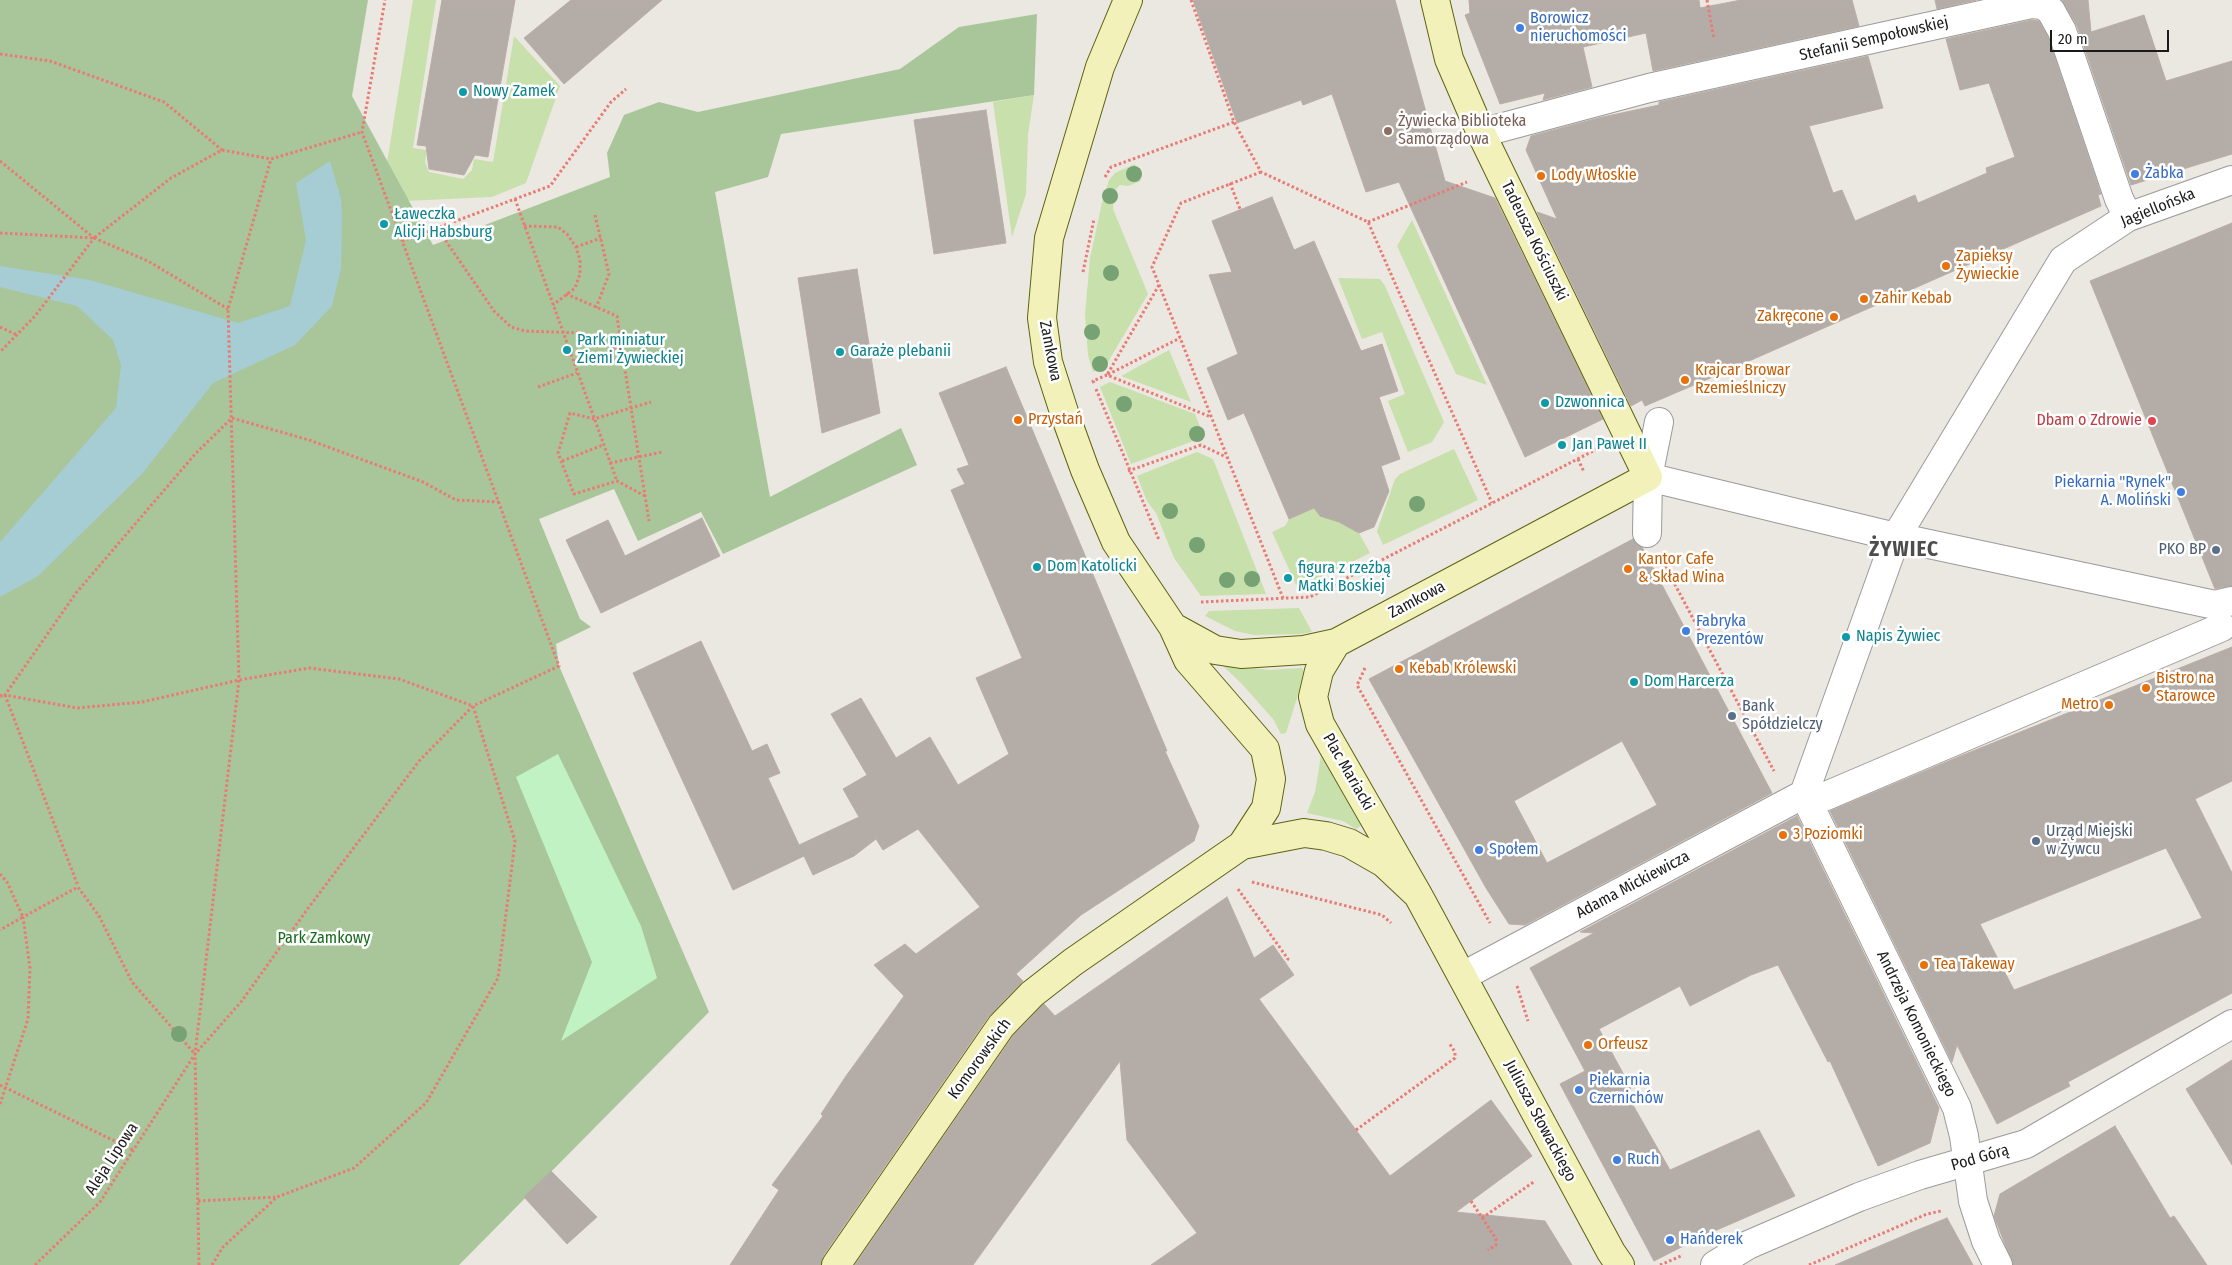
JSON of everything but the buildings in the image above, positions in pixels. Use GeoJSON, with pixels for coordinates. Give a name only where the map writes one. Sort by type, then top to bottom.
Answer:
{"type":"FeatureCollection","features":[{"type":"Feature","properties":{"kind":"street","name":"Zamkowa"},"geometry":{"type":"LineString","coordinates":[[1128,0],[1100,67],[1049,238],[1042,318],[1048,362],[1085,470],[1116,542],[1173,627],[1188,660],[1264,749],[1271,779],[1266,808],[1242,844]]}},
{"type":"Feature","properties":{"kind":"street","name":"Tadeusza Kościuszki"},"geometry":{"type":"LineString","coordinates":[[1435,0],[1449,59],[1482,133],[1648,477]]}},
{"type":"Feature","properties":{"kind":"street","name":"Stefanii Sempołowskiej"},"geometry":{"type":"LineString","coordinates":[[1482,133],[1649,88],[2022,6],[2043,5],[2051,11],[2062,31],[2119,199],[2128,217]]}},
{"type":"Feature","properties":{"kind":"street","name":"Jagiellońska"},"geometry":{"type":"LineString","coordinates":[[1896,537],[2063,260],[2128,217],[2232,180]]}},
{"type":"Feature","properties":{"kind":"street"},"geometry":{"type":"LineString","coordinates":[[1647,533],[1648,477],[1660,422]]}},
{"type":"Feature","properties":{"kind":"street","name":"Zamkowa"},"geometry":{"type":"LineString","coordinates":[[1173,627],[1215,650],[1241,654],[1304,650],[1336,643],[1648,477]]}},
{"type":"Feature","properties":{"kind":"street"},"geometry":{"type":"LineString","coordinates":[[1648,477],[1896,537],[2224,611]]}},
{"type":"Feature","properties":{"kind":"street"},"geometry":{"type":"LineString","coordinates":[[1806,797],[1896,537]]}},
{"type":"Feature","properties":{"kind":"street","name":"Adama Mickiewicza"},"geometry":{"type":"LineString","coordinates":[[1462,976],[1806,797],[2224,611]]}},
{"type":"Feature","properties":{"kind":"street","name":"Plac Mariacki"},"geometry":{"type":"LineString","coordinates":[[1336,643],[1319,671],[1313,697],[1320,724],[1462,976]]}},
{"type":"Feature","properties":{"kind":"street","name":"Andrzeja Komonieckiego"},"geometry":{"type":"LineString","coordinates":[[1806,797],[1952,1095],[1964,1136],[1973,1202],[1986,1241],[1998,1265]]}},
{"type":"Feature","properties":{"kind":"street","name":"Plac Mariacki"},"geometry":{"type":"LineString","coordinates":[[1242,844],[1304,833],[1326,836],[1349,843],[1384,863],[1418,895]]}},
{"type":"Feature","properties":{"kind":"street","name":"Komorowskich"},"geometry":{"type":"LineString","coordinates":[[836,1265],[1001,1026],[1032,994],[1073,962],[1242,844]]}},
{"type":"Feature","properties":{"kind":"street","name":"Juliusza Słowackiego"},"geometry":{"type":"LineString","coordinates":[[1462,976],[1611,1252],[1620,1265]]}},
{"type":"Feature","properties":{"kind":"street","name":"Pod Górą"},"geometry":{"type":"LineString","coordinates":[[1715,1265],[1748,1245],[1859,1197],[1920,1175],[2026,1144],[2232,1024]]}},
{"type":"Feature","properties":{"kind":"path"},"geometry":{"type":"LineString","coordinates":[[0,696],[5,695],[77,708],[142,702],[239,680],[309,668],[399,679],[473,706],[559,666],[362,132],[385,0]]}},
{"type":"Feature","properties":{"kind":"path"},"geometry":{"type":"LineString","coordinates":[[1191,0],[1234,122],[1261,172],[1368,222],[1492,504]]}},
{"type":"Feature","properties":{"kind":"path"},"geometry":{"type":"LineString","coordinates":[[0,54],[50,61],[164,102],[222,150],[271,159],[362,132]]}},
{"type":"Feature","properties":{"kind":"path"},"geometry":{"type":"LineString","coordinates":[[402,241],[550,186],[611,102],[626,89]]}},
{"type":"Feature","properties":{"kind":"path"},"geometry":{"type":"LineString","coordinates":[[1104,181],[1111,167],[1234,122]]}},
{"type":"Feature","properties":{"kind":"path"},"geometry":{"type":"LineString","coordinates":[[0,352],[36,315],[94,238],[171,178],[222,150]]}},
{"type":"Feature","properties":{"kind":"path"},"geometry":{"type":"LineString","coordinates":[[199,1265],[195,1054],[239,680],[232,418],[229,394],[228,309],[271,159]]}},
{"type":"Feature","properties":{"kind":"path"},"geometry":{"type":"LineString","coordinates":[[0,161],[94,238],[148,261],[228,309]]}},
{"type":"Feature","properties":{"kind":"path"},"geometry":{"type":"LineString","coordinates":[[1261,172],[1181,202],[1152,267],[1283,598]]}},
{"type":"Feature","properties":{"kind":"path"},"geometry":{"type":"LineString","coordinates":[[1368,222],[1469,181]]}},
{"type":"Feature","properties":{"kind":"path"},"geometry":{"type":"LineString","coordinates":[[1230,183],[1240,210]]}},
{"type":"Feature","properties":{"kind":"path"},"geometry":{"type":"LineString","coordinates":[[514,199],[617,481],[645,496]]}},
{"type":"Feature","properties":{"kind":"path"},"geometry":{"type":"LineString","coordinates":[[1082,278],[1094,214]]}},
{"type":"Feature","properties":{"kind":"path"},"geometry":{"type":"LineString","coordinates":[[595,215],[609,274],[596,308]]}},
{"type":"Feature","properties":{"kind":"path"},"geometry":{"type":"LineString","coordinates":[[524,226],[558,227],[567,234],[576,247],[580,260],[580,274],[575,288],[553,304]]}},
{"type":"Feature","properties":{"kind":"path"},"geometry":{"type":"LineString","coordinates":[[437,228],[494,312],[511,327],[525,331],[583,333],[622,351]]}},
{"type":"Feature","properties":{"kind":"path"},"geometry":{"type":"LineString","coordinates":[[0,233],[94,238]]}},
{"type":"Feature","properties":{"kind":"path"},"geometry":{"type":"LineString","coordinates":[[576,247],[601,238]]}},
{"type":"Feature","properties":{"kind":"path"},"geometry":{"type":"LineString","coordinates":[[1107,375],[1159,285]]}},
{"type":"Feature","properties":{"kind":"path"},"geometry":{"type":"LineString","coordinates":[[566,294],[617,316],[649,521]]}},
{"type":"Feature","properties":{"kind":"path"},"geometry":{"type":"LineString","coordinates":[[0,327],[17,335]]}},
{"type":"Feature","properties":{"kind":"path"},"geometry":{"type":"LineString","coordinates":[[1092,380],[1107,375],[1180,338]]}},
{"type":"Feature","properties":{"kind":"path"},"geometry":{"type":"LineString","coordinates":[[538,387],[577,373]]}},
{"type":"Feature","properties":{"kind":"path"},"geometry":{"type":"LineString","coordinates":[[1090,373],[1128,471],[1163,548]]}},
{"type":"Feature","properties":{"kind":"path"},"geometry":{"type":"LineString","coordinates":[[1107,375],[1211,417]]}},
{"type":"Feature","properties":{"kind":"path"},"geometry":{"type":"LineString","coordinates":[[617,481],[574,494],[558,453],[570,414],[594,419],[651,402]]}},
{"type":"Feature","properties":{"kind":"path"},"geometry":{"type":"LineString","coordinates":[[232,418],[309,440],[423,482],[456,500],[499,502]]}},
{"type":"Feature","properties":{"kind":"path"},"geometry":{"type":"LineString","coordinates":[[5,695],[76,593],[196,453],[232,418]]}},
{"type":"Feature","properties":{"kind":"path"},"geometry":{"type":"LineString","coordinates":[[562,461],[603,445]]}},
{"type":"Feature","properties":{"kind":"path"},"geometry":{"type":"LineString","coordinates":[[1128,471],[1201,445],[1227,457]]}},
{"type":"Feature","properties":{"kind":"path"},"geometry":{"type":"LineString","coordinates":[[610,463],[662,452]]}},
{"type":"Feature","properties":{"kind":"path"},"geometry":{"type":"LineString","coordinates":[[1200,602],[1310,597],[1578,459]]}},
{"type":"Feature","properties":{"kind":"path"},"geometry":{"type":"LineString","coordinates":[[1647,533],[1806,797]]}},
{"type":"Feature","properties":{"kind":"path"},"geometry":{"type":"LineString","coordinates":[[1369,666],[1364,669],[1358,685],[1506,952]]}},
{"type":"Feature","properties":{"kind":"path"},"geometry":{"type":"LineString","coordinates":[[5,695],[78,886],[99,916],[132,982],[195,1054]]}},
{"type":"Feature","properties":{"kind":"path"},"geometry":{"type":"LineString","coordinates":[[198,1202],[277,1197],[354,1168],[426,1103],[498,978],[515,841],[473,706]]}},
{"type":"Feature","properties":{"kind":"path","name":"Aleja Lipowa"},"geometry":{"type":"LineString","coordinates":[[35,1265],[100,1202],[195,1054],[241,1002],[306,911],[420,760],[473,706]]}},
{"type":"Feature","properties":{"kind":"path"},"geometry":{"type":"LineString","coordinates":[[0,874],[7,882],[23,917],[30,968],[28,1018],[7,1088],[0,1104]]}},
{"type":"Feature","properties":{"kind":"path"},"geometry":{"type":"LineString","coordinates":[[1249,882],[1256,881],[1382,915],[1395,930]]}},
{"type":"Feature","properties":{"kind":"path"},"geometry":{"type":"LineString","coordinates":[[1235,884],[1288,959],[1285,962]]}},
{"type":"Feature","properties":{"kind":"path"},"geometry":{"type":"LineString","coordinates":[[0,930],[78,886]]}},
{"type":"Feature","properties":{"kind":"path"},"geometry":{"type":"LineString","coordinates":[[1356,1130],[1455,1058],[1455,1052],[1449,1043]]}},
{"type":"Feature","properties":{"kind":"path"},"geometry":{"type":"LineString","coordinates":[[0,1084],[133,1150]]}},
{"type":"Feature","properties":{"kind":"path"},"geometry":{"type":"LineString","coordinates":[[1482,1218],[1536,1181]]}},
{"type":"Feature","properties":{"kind":"path"},"geometry":{"type":"LineString","coordinates":[[212,1265],[223,1247],[277,1197]]}},
{"type":"Feature","properties":{"kind":"path"},"geometry":{"type":"LineString","coordinates":[[1471,1201],[1496,1239],[1496,1245],[1488,1250]]}},
{"type":"Feature","properties":{"kind":"path"},"geometry":{"type":"LineString","coordinates":[[1809,1265],[1926,1214],[1938,1211],[1944,1212]]}},
{"type":"Feature","properties":{"kind":"green space","name":"Park Zamkowy"},"geometry":{"type":"Polygon","coordinates":[[[0,0],[368,0],[352,96],[433,245],[610,177],[607,153],[624,115],[659,102],[698,112],[900,69],[959,27],[1037,14],[1034,95],[781,134],[768,177],[715,192],[770,497],[901,428],[917,465],[723,554],[701,512],[638,541],[614,489],[539,519],[580,619],[591,627],[556,644],[559,666],[709,1012],[459,1265],[0,1265],[0,0]]]}},
{"type":"Feature","properties":{"kind":"green space"},"geometry":{"type":"Polygon","coordinates":[[[413,0],[436,0],[413,148],[427,150],[425,162],[429,172],[463,179],[472,170],[474,159],[493,162],[514,36],[560,86],[526,183],[492,197],[404,201],[387,163],[413,0]]]}},
{"type":"Feature","properties":{"kind":"green space"},"geometry":{"type":"Polygon","coordinates":[[[1034,95],[1028,134],[1026,194],[1012,237],[993,102],[1034,95]]]}},
{"type":"Feature","properties":{"kind":"green space"},"geometry":{"type":"Polygon","coordinates":[[[1135,164],[1141,181],[1128,186],[1120,185],[1114,191],[1113,209],[1148,294],[1105,367],[1093,372],[1088,355],[1085,314],[1090,258],[1109,180],[1115,173],[1135,164]]]}},
{"type":"Feature","properties":{"kind":"green space"},"geometry":{"type":"Polygon","coordinates":[[[1412,220],[1487,385],[1456,374],[1397,246],[1412,220]]]}},
{"type":"Feature","properties":{"kind":"green space"},"geometry":{"type":"Polygon","coordinates":[[[1338,278],[1380,279],[1385,286],[1444,422],[1432,442],[1408,452],[1388,401],[1405,394],[1382,332],[1362,339],[1338,278]]]}},
{"type":"Feature","properties":{"kind":"green space"},"geometry":{"type":"Polygon","coordinates":[[[1169,350],[1191,402],[1121,376],[1169,350]]]}},
{"type":"Feature","properties":{"kind":"green space"},"geometry":{"type":"Polygon","coordinates":[[[1110,382],[1195,414],[1204,437],[1131,464],[1100,387],[1110,382]]]}},
{"type":"Feature","properties":{"kind":"green space"},"geometry":{"type":"Polygon","coordinates":[[[1454,449],[1478,500],[1383,545],[1377,531],[1395,479],[1400,474],[1454,449]]]}},
{"type":"Feature","properties":{"kind":"green space"},"geometry":{"type":"Polygon","coordinates":[[[1197,452],[1213,459],[1266,594],[1201,596],[1174,558],[1156,513],[1147,501],[1137,476],[1197,452]]]}},
{"type":"Feature","properties":{"kind":"green space"},"geometry":{"type":"Polygon","coordinates":[[[1314,508],[1319,515],[1327,509],[1359,533],[1370,553],[1298,589],[1272,532],[1285,526],[1289,519],[1314,508]]]}},
{"type":"Feature","properties":{"kind":"green space"},"geometry":{"type":"Polygon","coordinates":[[[1299,608],[1312,632],[1254,635],[1235,631],[1205,616],[1209,611],[1299,608]]]}},
{"type":"Feature","properties":{"kind":"green space"},"geometry":{"type":"Polygon","coordinates":[[[1230,665],[1269,670],[1302,668],[1304,672],[1301,685],[1286,733],[1281,734],[1273,719],[1223,666],[1230,665]]]}},
{"type":"Feature","properties":{"kind":"green space"},"geometry":{"type":"Polygon","coordinates":[[[558,754],[641,926],[657,978],[561,1041],[592,962],[516,777],[558,754]]]}},
{"type":"Feature","properties":{"kind":"green space"},"geometry":{"type":"Polygon","coordinates":[[[1321,756],[1361,826],[1356,829],[1343,821],[1307,813],[1315,792],[1321,756]]]}},
{"type":"Feature","properties":{"kind":"water"},"geometry":{"type":"Polygon","coordinates":[[[330,161],[341,199],[342,218],[341,269],[332,306],[295,345],[213,383],[142,474],[38,576],[0,597],[0,542],[116,408],[121,365],[113,340],[77,306],[0,287],[0,266],[90,280],[238,323],[290,306],[306,240],[296,183],[330,161]]]}},
{"type":"Feature","properties":{"kind":"place","name":"Borowicz nieruchomości"},"geometry":{"type":"Point","coordinates":[1520,28]}},
{"type":"Feature","properties":{"kind":"place","name":"Nowy Zamek"},"geometry":{"type":"Point","coordinates":[463,92]}},
{"type":"Feature","properties":{"kind":"place","name":"Żywiecka Biblioteka Samorządowa"},"geometry":{"type":"Point","coordinates":[1388,131]}},
{"type":"Feature","properties":{"kind":"place","name":"Żabka"},"geometry":{"type":"Point","coordinates":[2135,174]}},
{"type":"Feature","properties":{"kind":"place","name":"Lody Włoskie"},"geometry":{"type":"Point","coordinates":[1541,176]}},
{"type":"Feature","properties":{"kind":"place","name":"Ławeczka Alicji Habsburg"},"geometry":{"type":"Point","coordinates":[384,224]}},
{"type":"Feature","properties":{"kind":"place","name":"Zapieksy Żywieckie"},"geometry":{"type":"Point","coordinates":[1946,266]}},
{"type":"Feature","properties":{"kind":"place","name":"Zahir Kebab"},"geometry":{"type":"Point","coordinates":[1864,299]}},
{"type":"Feature","properties":{"kind":"place","name":"Zakręcone"},"geometry":{"type":"Point","coordinates":[1834,317]}},
{"type":"Feature","properties":{"kind":"place","name":"Park miniatur Ziemi Żywieckiej"},"geometry":{"type":"Point","coordinates":[567,350]}},
{"type":"Feature","properties":{"kind":"place","name":"Garaże plebanii"},"geometry":{"type":"Point","coordinates":[840,352]}},
{"type":"Feature","properties":{"kind":"place","name":"Krajcar Browar Rzemieślniczy"},"geometry":{"type":"Point","coordinates":[1685,380]}},
{"type":"Feature","properties":{"kind":"place","name":"Dzwonnica"},"geometry":{"type":"Point","coordinates":[1545,403]}},
{"type":"Feature","properties":{"kind":"place","name":"Przystań"},"geometry":{"type":"Point","coordinates":[1018,420]}},
{"type":"Feature","properties":{"kind":"place","name":"Dbam o Zdrowie"},"geometry":{"type":"Point","coordinates":[2152,421]}},
{"type":"Feature","properties":{"kind":"place","name":"Jan Paweł II"},"geometry":{"type":"Point","coordinates":[1562,445]}},
{"type":"Feature","properties":{"kind":"place","name":"Piekarnia \"Rynek\" A. Moliński"},"geometry":{"type":"Point","coordinates":[2181,492]}},
{"type":"Feature","properties":{"kind":"place","name":"PKO BP"},"geometry":{"type":"Point","coordinates":[2216,550]}},
{"type":"Feature","properties":{"kind":"place","name":"Dom Katolicki"},"geometry":{"type":"Point","coordinates":[1037,567]}},
{"type":"Feature","properties":{"kind":"place","name":"Kantor Cafe & Skład Wina"},"geometry":{"type":"Point","coordinates":[1628,569]}},
{"type":"Feature","properties":{"kind":"place","name":"figura z rzeźbą Matki Boskiej"},"geometry":{"type":"Point","coordinates":[1288,578]}},
{"type":"Feature","properties":{"kind":"place","name":"Fabryka Prezentów"},"geometry":{"type":"Point","coordinates":[1686,631]}},
{"type":"Feature","properties":{"kind":"place","name":"Napis Żywiec"},"geometry":{"type":"Point","coordinates":[1846,637]}},
{"type":"Feature","properties":{"kind":"place","name":"Kebab Królewski"},"geometry":{"type":"Point","coordinates":[1399,669]}},
{"type":"Feature","properties":{"kind":"place","name":"Dom Harcerza"},"geometry":{"type":"Point","coordinates":[1634,682]}},
{"type":"Feature","properties":{"kind":"place","name":"Bistro na Starowce"},"geometry":{"type":"Point","coordinates":[2146,688]}},
{"type":"Feature","properties":{"kind":"place","name":"Metro"},"geometry":{"type":"Point","coordinates":[2109,705]}},
{"type":"Feature","properties":{"kind":"place","name":"Bank Spółdzielczy"},"geometry":{"type":"Point","coordinates":[1732,716]}},
{"type":"Feature","properties":{"kind":"place","name":"3 Poziomki"},"geometry":{"type":"Point","coordinates":[1783,835]}},
{"type":"Feature","properties":{"kind":"place","name":"Urząd Miejski w Żywcu"},"geometry":{"type":"Point","coordinates":[2036,841]}},
{"type":"Feature","properties":{"kind":"place","name":"Społem"},"geometry":{"type":"Point","coordinates":[1479,850]}},
{"type":"Feature","properties":{"kind":"place","name":"Tea Takeway"},"geometry":{"type":"Point","coordinates":[1924,965]}},
{"type":"Feature","properties":{"kind":"place","name":"Orfeusz"},"geometry":{"type":"Point","coordinates":[1588,1045]}},
{"type":"Feature","properties":{"kind":"place","name":"Piekarnia Czernichów"},"geometry":{"type":"Point","coordinates":[1579,1090]}},
{"type":"Feature","properties":{"kind":"place","name":"Ruch"},"geometry":{"type":"Point","coordinates":[1617,1160]}},
{"type":"Feature","properties":{"kind":"place","name":"Hańderek"},"geometry":{"type":"Point","coordinates":[1670,1240]}},
{"type":"Feature","properties":{"kind":"district","name":"ŻYWIEC"},"geometry":{"type":"Point","coordinates":[1904,550]}}]}
